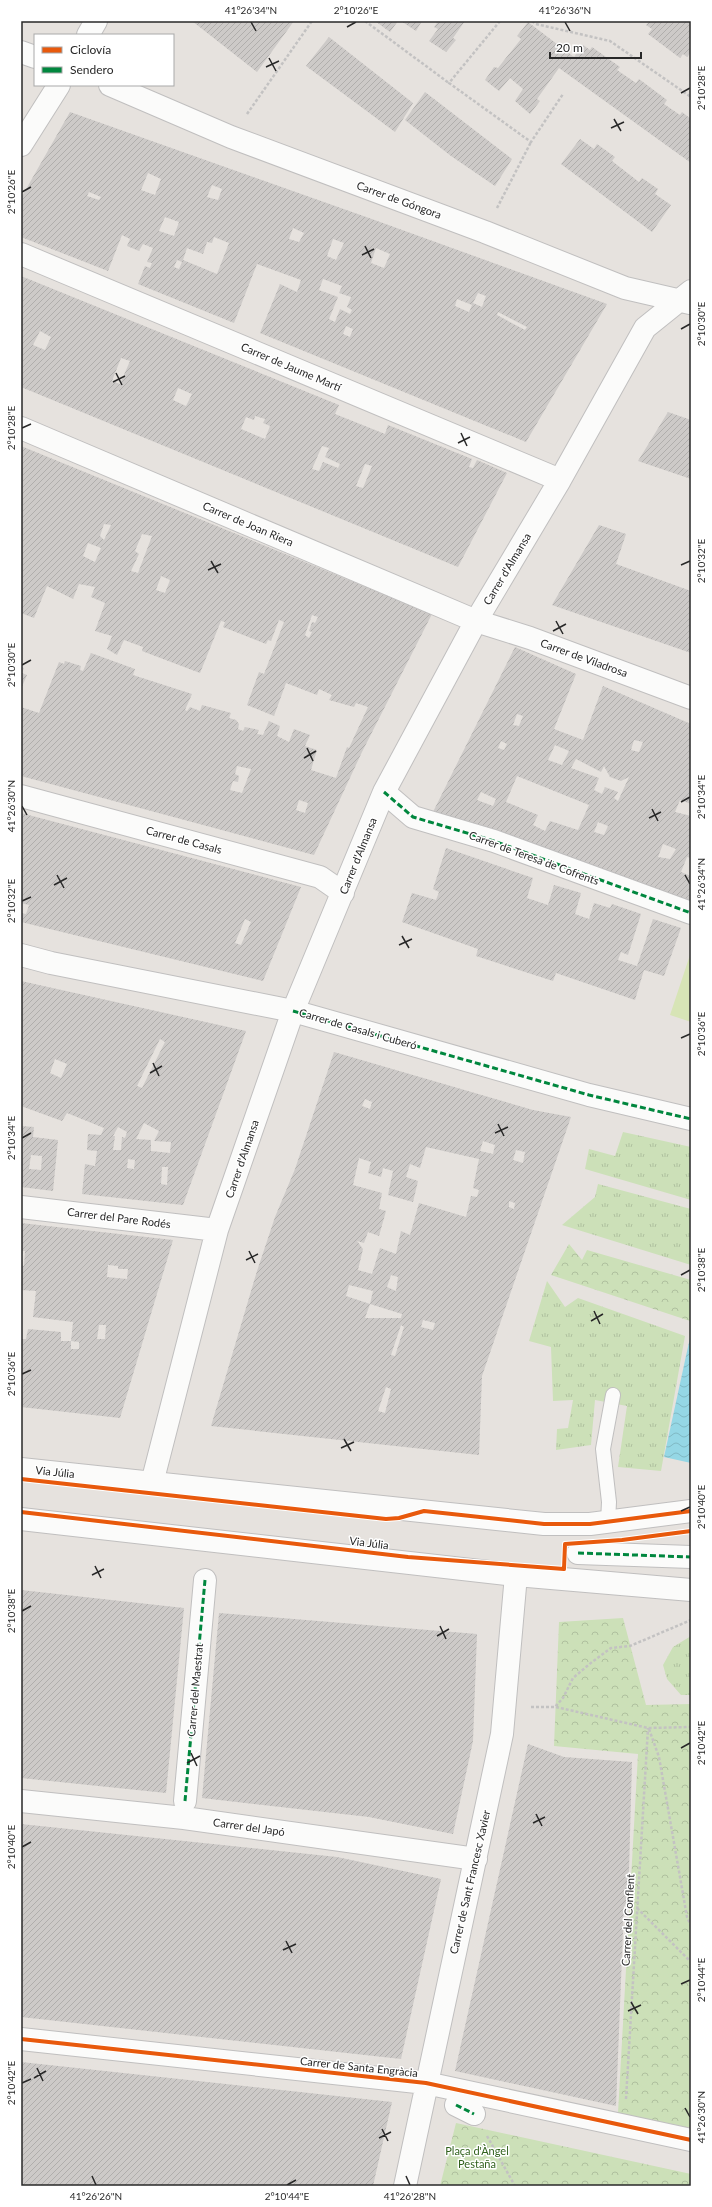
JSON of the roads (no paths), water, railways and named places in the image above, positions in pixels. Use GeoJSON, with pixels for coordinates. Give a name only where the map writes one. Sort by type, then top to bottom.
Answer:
{"type":"FeatureCollection","features":[{"type":"Feature","properties":{"kind":"street"},"geometry":{"type":"LineString","coordinates":[[89,34],[96,21]]}},
{"type":"Feature","properties":{"kind":"street"},"geometry":{"type":"LineString","coordinates":[[21,52],[34,57]]}},
{"type":"Feature","properties":{"kind":"street"},"geometry":{"type":"LineString","coordinates":[[21,145],[58,86]]}},
{"type":"Feature","properties":{"kind":"street","name":"Carrer de Góngora"},"geometry":{"type":"LineString","coordinates":[[112,86],[231,137],[485,232],[625,288],[688,298]]}},
{"type":"Feature","properties":{"kind":"street","name":"Carrer de Jaume Martí"},"geometry":{"type":"LineString","coordinates":[[21,254],[560,480]]}},
{"type":"Feature","properties":{"kind":"street","name":"Carrer d'Almansa"},"geometry":{"type":"LineString","coordinates":[[152,1483],[217,1230],[293,1011],[384,792],[476,621],[560,480],[645,328],[688,298]]}},
{"type":"Feature","properties":{"kind":"street","name":"Carrer de Joan Riera"},"geometry":{"type":"LineString","coordinates":[[21,428],[476,621]]}},
{"type":"Feature","properties":{"kind":"street","name":"Carrer de Viladrosa"},"geometry":{"type":"LineString","coordinates":[[476,621],[530,638],[691,698]]}},
{"type":"Feature","properties":{"kind":"street","name":"Carrer de Teresa de Cofrents"},"geometry":{"type":"LineString","coordinates":[[384,792],[413,817],[494,841],[691,913]]}},
{"type":"Feature","properties":{"kind":"street","name":"Carrer de Casals"},"geometry":{"type":"LineString","coordinates":[[21,796],[320,877],[343,893]]}},
{"type":"Feature","properties":{"kind":"street","name":"Carrer de Casals i Cuberó"},"geometry":{"type":"LineString","coordinates":[[21,955],[51,963],[293,1011],[589,1095],[691,1119]]}},
{"type":"Feature","properties":{"kind":"street","name":"Carrer del Pare Rodés"},"geometry":{"type":"LineString","coordinates":[[21,1206],[217,1230]]}},
{"type":"Feature","properties":{"kind":"street","name":"Via Júlia"},"geometry":{"type":"LineString","coordinates":[[21,1469],[544,1524],[590,1524],[691,1511]]}},
{"type":"Feature","properties":{"kind":"street","name":"Via Júlia"},"geometry":{"type":"LineString","coordinates":[[21,1519],[516,1575],[691,1590]]}},
{"type":"Feature","properties":{"kind":"street"},"geometry":{"type":"LineString","coordinates":[[578,1553],[691,1557]]}},
{"type":"Feature","properties":{"kind":"street","name":"Carrer de Sant Francesc Xavier"},"geometry":{"type":"LineString","coordinates":[[405,2186],[502,1734],[516,1575]]}},
{"type":"Feature","properties":{"kind":"street","name":"Carrer del Maestrat"},"geometry":{"type":"LineString","coordinates":[[185,1801],[205,1580]]}},
{"type":"Feature","properties":{"kind":"street","name":"Carrer del Japó"},"geometry":{"type":"LineString","coordinates":[[21,1800],[198,1819],[476,1859]]}},
{"type":"Feature","properties":{"kind":"street","name":"Carrer de Santa Engràcia"},"geometry":{"type":"LineString","coordinates":[[21,2040],[426,2083],[691,2140]]}},
{"type":"Feature","properties":{"kind":"lane"},"geometry":{"type":"LineString","coordinates":[[608,1522],[609,1502],[602,1449],[613,1395]]}},
{"type":"Feature","properties":{"kind":"water"},"geometry":{"type":"Polygon","coordinates":[[[691,1333],[691,1463],[664,1457],[691,1333]]]}},
{"type":"Feature","properties":{"kind":"park label","name":"Plaça d'Àngel Pestaña"},"geometry":{"type":"Point","coordinates":[477,2157]}}]}
